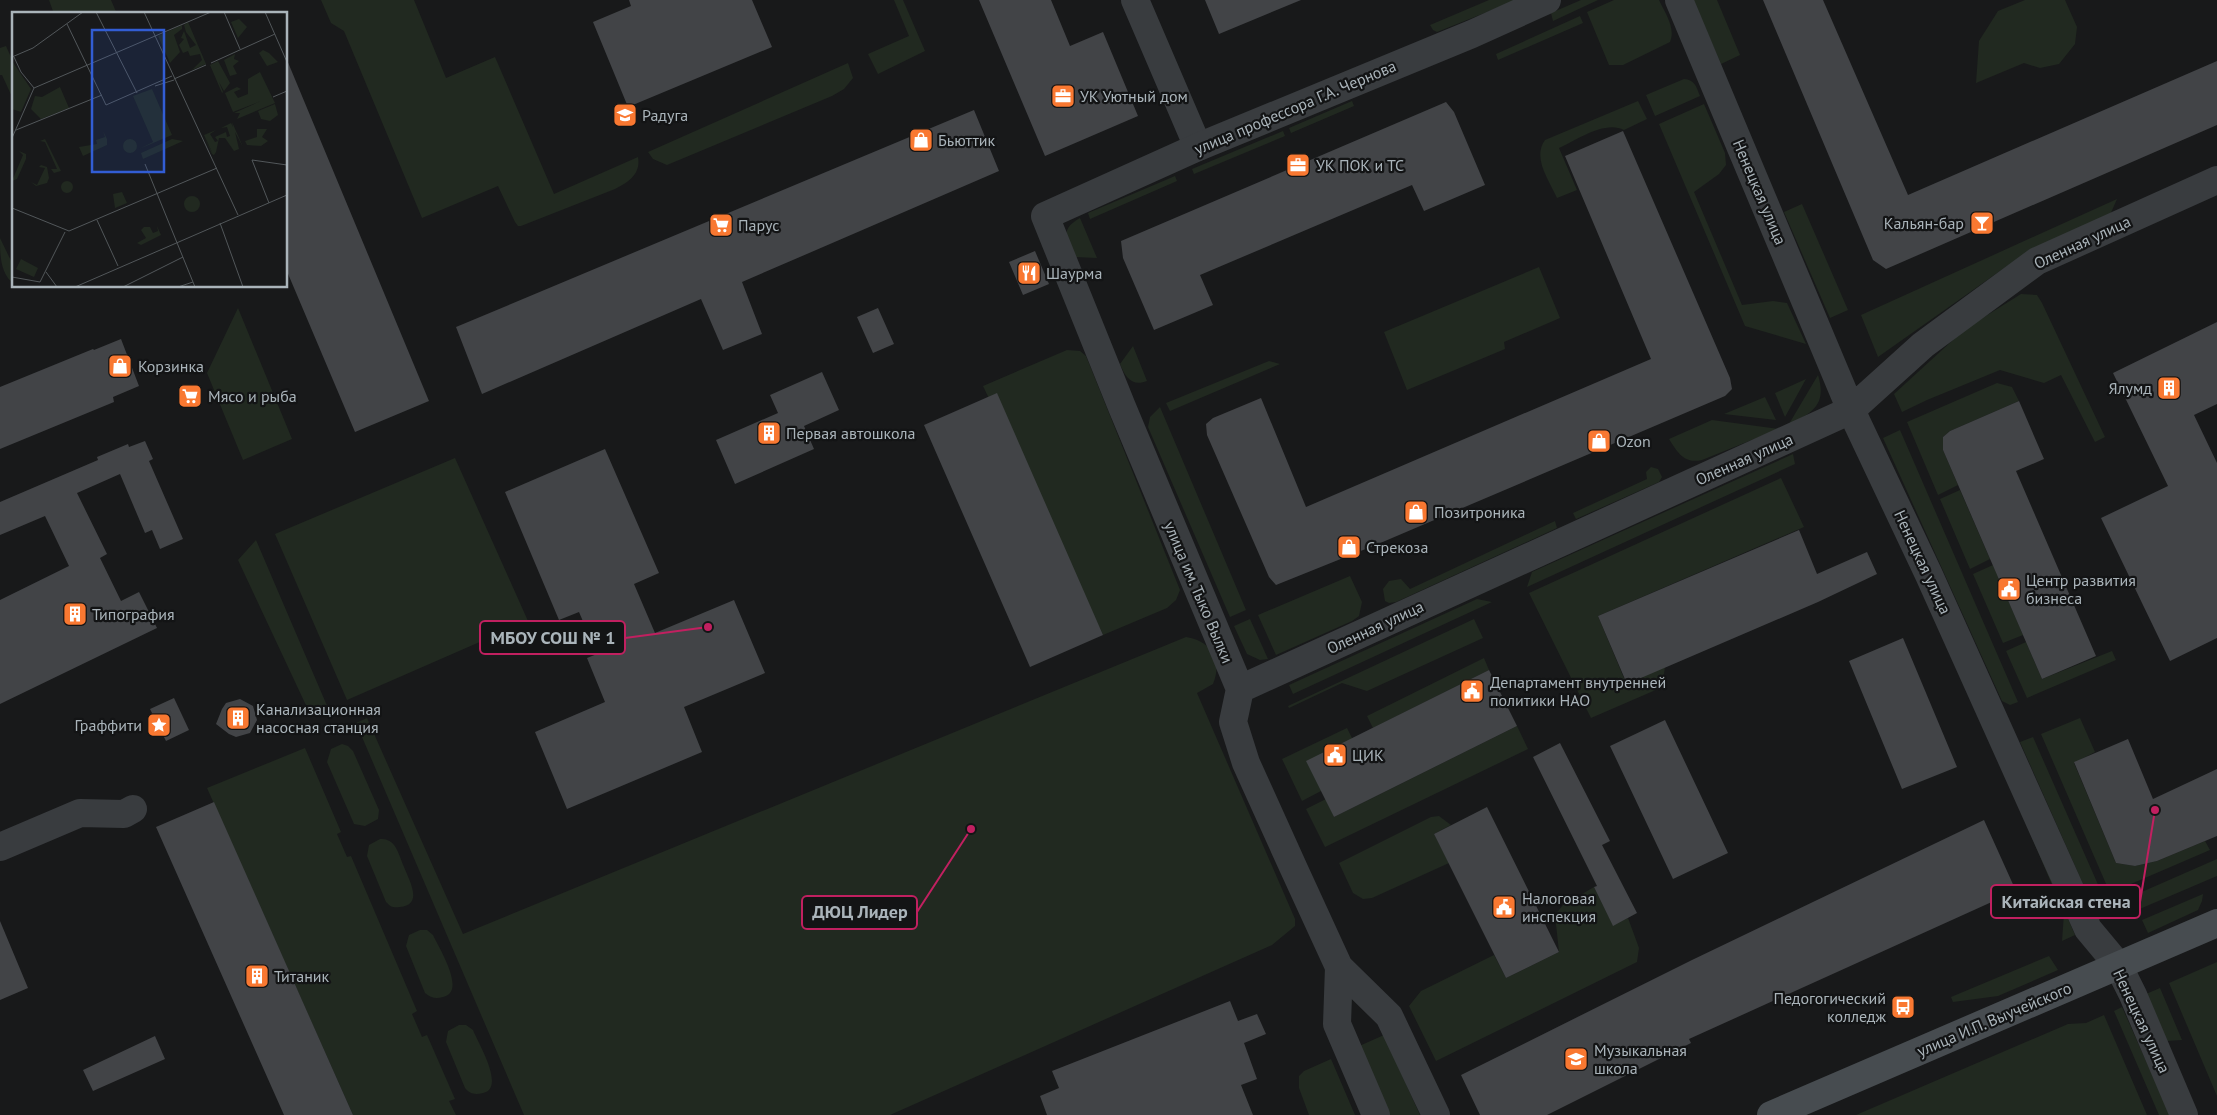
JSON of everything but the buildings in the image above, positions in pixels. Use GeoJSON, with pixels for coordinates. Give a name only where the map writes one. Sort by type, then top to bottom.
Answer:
{"type":"FeatureCollection","features":[{"type":"Feature","properties":{"kind":"main road","name":"улица И.П. Выучейского"},"geometry":{"type":"LineString","coordinates":[[1771,1115],[2217,923]]}},
{"type":"Feature","properties":{"kind":"street"},"geometry":{"type":"LineString","coordinates":[[1134,0],[1198,146]]}},
{"type":"Feature","properties":{"kind":"street","name":"улица профессора Г.А. Чернова"},"geometry":{"type":"LineString","coordinates":[[1045,216],[1198,146],[1472,34],[1547,0]]}},
{"type":"Feature","properties":{"kind":"street","name":"Ненецкая улица"},"geometry":{"type":"LineString","coordinates":[[1679,0],[1851,410],[1937,592],[2088,929],[2118,965],[2133,995],[2184,1115]]}},
{"type":"Feature","properties":{"kind":"street","name":"Оленная улица"},"geometry":{"type":"LineString","coordinates":[[1240,689],[1851,410],[1923,346],[2037,261],[2217,180]]}},
{"type":"Feature","properties":{"kind":"street","name":"улица им. Тыко Вылки"},"geometry":{"type":"LineString","coordinates":[[1045,216],[1240,689]]}},
{"type":"Feature","properties":{"kind":"street"},"geometry":{"type":"LineString","coordinates":[[1240,689],[1233,722],[1246,763],[1339,967],[1389,1016],[1436,1115]]}},
{"type":"Feature","properties":{"kind":"street"},"geometry":{"type":"LineString","coordinates":[[0,847],[80,813],[124,814],[133,809]]}},
{"type":"Feature","properties":{"kind":"street"},"geometry":{"type":"LineString","coordinates":[[1339,967],[1336,1024],[1376,1115]]}},
{"type":"Feature","properties":{"kind":"shaded area"},"geometry":{"type":"Polygon","coordinates":[[[49,0],[111,0],[116,12],[53,12],[49,0]]]}},
{"type":"Feature","properties":{"kind":"shaded area"},"geometry":{"type":"Polygon","coordinates":[[[321,0],[414,0],[446,78],[495,57],[554,194],[638,157],[636,173],[615,189],[521,226],[518,226],[515,222],[498,186],[422,218],[344,31],[331,23],[321,0]]]}},
{"type":"Feature","properties":{"kind":"shaded area"},"geometry":{"type":"Polygon","coordinates":[[[894,0],[903,0],[925,51],[878,74],[868,54],[909,36],[894,0]]]}},
{"type":"Feature","properties":{"kind":"shaded area"},"geometry":{"type":"Polygon","coordinates":[[[1489,0],[1517,0],[1437,32],[1430,25],[1489,0]]]}},
{"type":"Feature","properties":{"kind":"shaded area"},"geometry":{"type":"Polygon","coordinates":[[[1581,0],[1598,0],[1553,21],[1551,13],[1581,0]]]}},
{"type":"Feature","properties":{"kind":"shaded area"},"geometry":{"type":"Polygon","coordinates":[[[1614,0],[1659,0],[1671,26],[1670,42],[1623,65],[1609,65],[1587,12],[1614,0]]]}},
{"type":"Feature","properties":{"kind":"shaded area"},"geometry":{"type":"Polygon","coordinates":[[[1693,0],[1717,0],[1740,55],[1721,64],[1693,0]]]}},
{"type":"Feature","properties":{"kind":"shaded area"},"geometry":{"type":"Polygon","coordinates":[[[2025,0],[2065,0],[2077,27],[2075,44],[2059,64],[2040,68],[2024,63],[1976,83],[1979,41],[1998,11],[2025,0]]]}},
{"type":"Feature","properties":{"kind":"shaded area"},"geometry":{"type":"Polygon","coordinates":[[[1580,16],[1583,23],[1498,60],[1496,54],[1580,16]]]}},
{"type":"Feature","properties":{"kind":"shaded area"},"geometry":{"type":"Polygon","coordinates":[[[6,46],[12,60],[12,97],[2,75],[0,75],[0,48],[6,46]]]}},
{"type":"Feature","properties":{"kind":"shaded area"},"geometry":{"type":"Polygon","coordinates":[[[848,63],[853,78],[844,89],[832,96],[667,165],[653,159],[648,152],[848,63]]]}},
{"type":"Feature","properties":{"kind":"shaded area"},"geometry":{"type":"Polygon","coordinates":[[[1684,79],[1693,82],[1700,96],[1655,116],[1646,95],[1684,79]]]}},
{"type":"Feature","properties":{"kind":"shaded area"},"geometry":{"type":"Polygon","coordinates":[[[1352,101],[1354,106],[1291,133],[1289,128],[1352,101]]]}},
{"type":"Feature","properties":{"kind":"shaded area"},"geometry":{"type":"Polygon","coordinates":[[[1638,101],[1647,119],[1624,130],[1608,127],[1600,129],[1559,148],[1577,190],[1557,198],[1541,162],[1541,147],[1545,140],[1638,101]]]}},
{"type":"Feature","properties":{"kind":"shaded area"},"geometry":{"type":"Polygon","coordinates":[[[1704,104],[1725,153],[1726,165],[1719,174],[1694,192],[1742,305],[1773,301],[1787,303],[1806,344],[1745,326],[1659,124],[1704,104]]]}},
{"type":"Feature","properties":{"kind":"shaded area"},"geometry":{"type":"Polygon","coordinates":[[[1283,131],[1285,136],[1194,174],[1192,169],[1283,131]]]}},
{"type":"Feature","properties":{"kind":"shaded area"},"geometry":{"type":"Polygon","coordinates":[[[1175,176],[1177,181],[1090,219],[1088,213],[1175,176]]]}},
{"type":"Feature","properties":{"kind":"shaded area"},"geometry":{"type":"Polygon","coordinates":[[[2117,199],[2110,215],[2030,252],[2007,266],[1878,357],[1861,315],[2117,199]]]}},
{"type":"Feature","properties":{"kind":"shaded area"},"geometry":{"type":"Polygon","coordinates":[[[1802,204],[1848,310],[1830,318],[1784,212],[1802,204]]]}},
{"type":"Feature","properties":{"kind":"shaded area"},"geometry":{"type":"Polygon","coordinates":[[[1080,218],[1097,258],[1075,257],[1069,245],[1067,231],[1069,226],[1080,218]]]}},
{"type":"Feature","properties":{"kind":"shaded area"},"geometry":{"type":"Polygon","coordinates":[[[0,238],[12,263],[12,282],[3,269],[0,238]]]}},
{"type":"Feature","properties":{"kind":"shaded area"},"geometry":{"type":"Polygon","coordinates":[[[1539,267],[1560,318],[1504,342],[1505,349],[1407,390],[1384,332],[1539,267]]]}},
{"type":"Feature","properties":{"kind":"shaded area"},"geometry":{"type":"Polygon","coordinates":[[[2021,294],[2037,295],[2042,303],[2105,437],[2095,442],[2061,375],[2044,383],[2000,370],[1902,412],[1894,394],[1965,329],[2021,294]]]}},
{"type":"Feature","properties":{"kind":"shaded area"},"geometry":{"type":"Polygon","coordinates":[[[238,308],[292,439],[243,460],[207,373],[238,308]]]}},
{"type":"Feature","properties":{"kind":"shaded area"},"geometry":{"type":"Polygon","coordinates":[[[1133,346],[1147,381],[1142,383],[1130,380],[1120,364],[1133,346]]]}},
{"type":"Feature","properties":{"kind":"shaded area"},"geometry":{"type":"Polygon","coordinates":[[[1067,350],[1080,351],[1086,356],[1180,590],[1176,600],[1167,608],[1103,635],[983,386],[1067,350]]]}},
{"type":"Feature","properties":{"kind":"shaded area"},"geometry":{"type":"Polygon","coordinates":[[[1269,361],[1280,364],[1170,411],[1166,403],[1269,361]]]}},
{"type":"Feature","properties":{"kind":"shaded area"},"geometry":{"type":"Polygon","coordinates":[[[1818,375],[1821,393],[1816,406],[1805,416],[1789,424],[1818,375]]]}},
{"type":"Feature","properties":{"kind":"shaded area"},"geometry":{"type":"Polygon","coordinates":[[[1806,379],[1785,417],[1775,393],[1806,379]]]}},
{"type":"Feature","properties":{"kind":"shaded area"},"geometry":{"type":"Polygon","coordinates":[[[1997,383],[2012,387],[2019,401],[1950,431],[1943,437],[1943,450],[1958,485],[1938,495],[1907,422],[1997,383]]]}},
{"type":"Feature","properties":{"kind":"shaded area"},"geometry":{"type":"Polygon","coordinates":[[[1765,397],[1776,420],[1724,414],[1765,397]]]}},
{"type":"Feature","properties":{"kind":"shaded area"},"geometry":{"type":"Polygon","coordinates":[[[1160,407],[1246,610],[1230,617],[1148,427],[1150,417],[1160,407]]]}},
{"type":"Feature","properties":{"kind":"shaded area"},"geometry":{"type":"Polygon","coordinates":[[[1712,420],[1779,429],[1696,461],[1682,456],[1669,439],[1712,420]]]}},
{"type":"Feature","properties":{"kind":"shaded area"},"geometry":{"type":"Polygon","coordinates":[[[1900,430],[2018,702],[2010,705],[2002,701],[1883,438],[1900,430]]]}},
{"type":"Feature","properties":{"kind":"shaded area"},"geometry":{"type":"Polygon","coordinates":[[[1793,454],[1795,464],[1527,587],[1532,572],[1793,454]]]}},
{"type":"Feature","properties":{"kind":"shaded area"},"geometry":{"type":"Polygon","coordinates":[[[455,458],[528,621],[347,700],[275,534],[455,458]]]}},
{"type":"Feature","properties":{"kind":"shaded area"},"geometry":{"type":"Polygon","coordinates":[[[1651,467],[1658,469],[1662,477],[1659,482],[1576,519],[1573,513],[1647,479],[1646,472],[1651,467]]]}},
{"type":"Feature","properties":{"kind":"shaded area"},"geometry":{"type":"Polygon","coordinates":[[[1781,478],[1804,527],[1598,616],[1626,683],[1665,667],[1663,681],[1658,689],[1591,718],[1529,593],[1781,478]]]}},
{"type":"Feature","properties":{"kind":"shaded area"},"geometry":{"type":"Polygon","coordinates":[[[1960,490],[1990,559],[1970,569],[1940,499],[1960,490]]]}},
{"type":"Feature","properties":{"kind":"shaded area"},"geometry":{"type":"Polygon","coordinates":[[[1555,521],[1557,528],[1396,602],[1389,603],[1385,601],[1383,589],[1389,581],[1401,579],[1410,589],[1555,521]]]}},
{"type":"Feature","properties":{"kind":"shaded area"},"geometry":{"type":"Polygon","coordinates":[[[256,540],[328,708],[311,716],[238,560],[256,540]]]}},
{"type":"Feature","properties":{"kind":"shaded area"},"geometry":{"type":"Polygon","coordinates":[[[1993,565],[2023,635],[2003,643],[1973,574],[1993,565]]]}},
{"type":"Feature","properties":{"kind":"shaded area"},"geometry":{"type":"Polygon","coordinates":[[[1350,576],[1362,602],[1359,616],[1352,621],[1276,655],[1258,615],[1350,576]]]}},
{"type":"Feature","properties":{"kind":"shaded area"},"geometry":{"type":"Polygon","coordinates":[[[1477,599],[1492,602],[1293,694],[1289,685],[1477,599]]]}},
{"type":"Feature","properties":{"kind":"shaded area"},"geometry":{"type":"Polygon","coordinates":[[[1250,619],[1268,659],[1260,660],[1247,654],[1234,626],[1250,619]]]}},
{"type":"Feature","properties":{"kind":"shaded area"},"geometry":{"type":"Polygon","coordinates":[[[1474,619],[1483,638],[1367,691],[1342,683],[1289,708],[1288,706],[1474,619]]]}},
{"type":"Feature","properties":{"kind":"shaded area"},"geometry":{"type":"Polygon","coordinates":[[[1186,637],[1202,643],[1213,653],[1217,667],[1213,684],[1197,693],[1295,919],[1295,926],[1272,945],[890,1115],[524,1115],[356,723],[367,718],[463,934],[1186,637]]]}},
{"type":"Feature","properties":{"kind":"shaded area"},"geometry":{"type":"Polygon","coordinates":[[[2026,642],[2042,679],[2112,651],[2116,660],[2027,698],[2006,651],[2026,642]]]}},
{"type":"Feature","properties":{"kind":"shaded area"},"geometry":{"type":"Polygon","coordinates":[[[1484,658],[1489,670],[1373,728],[1367,716],[1484,658]]]}},
{"type":"Feature","properties":{"kind":"shaded area"},"geometry":{"type":"Polygon","coordinates":[[[2080,718],[2095,752],[2074,763],[2116,863],[2135,866],[2157,861],[2205,841],[2210,850],[2110,893],[2041,734],[2080,718]]]}},
{"type":"Feature","properties":{"kind":"shaded area"},"geometry":{"type":"Polygon","coordinates":[[[1517,726],[1528,749],[1325,847],[1306,809],[1326,799],[1334,817],[1517,726]]]}},
{"type":"Feature","properties":{"kind":"shaded area"},"geometry":{"type":"Polygon","coordinates":[[[1347,728],[1352,738],[1321,791],[1302,801],[1282,759],[1347,728]]]}},
{"type":"Feature","properties":{"kind":"shaded area"},"geometry":{"type":"Polygon","coordinates":[[[2033,737],[2111,914],[2099,920],[2020,742],[2033,737]]]}},
{"type":"Feature","properties":{"kind":"shaded area"},"geometry":{"type":"Polygon","coordinates":[[[342,744],[348,746],[353,751],[379,810],[378,819],[365,826],[354,824],[327,762],[331,749],[342,744]]]}},
{"type":"Feature","properties":{"kind":"shaded area"},"geometry":{"type":"Polygon","coordinates":[[[305,748],[341,832],[337,834],[347,857],[351,856],[417,1011],[412,1014],[422,1037],[427,1035],[455,1099],[449,1101],[456,1115],[353,1115],[207,788],[305,748]]]}},
{"type":"Feature","properties":{"kind":"shaded area"},"geometry":{"type":"Polygon","coordinates":[[[2004,772],[2075,935],[2062,941],[2064,913],[2004,772]]]}},
{"type":"Feature","properties":{"kind":"shaded area"},"geometry":{"type":"Polygon","coordinates":[[[1439,816],[1451,825],[1434,834],[1449,863],[1372,898],[1363,899],[1353,893],[1339,863],[1431,817],[1439,816]]]}},
{"type":"Feature","properties":{"kind":"shaded area"},"geometry":{"type":"Polygon","coordinates":[[[380,839],[391,842],[395,847],[409,878],[413,897],[407,905],[394,907],[386,902],[367,856],[369,845],[380,839]]]}},
{"type":"Feature","properties":{"kind":"shaded area"},"geometry":{"type":"Polygon","coordinates":[[[2217,859],[2217,876],[2135,911],[2128,898],[2217,859]]]}},
{"type":"Feature","properties":{"kind":"shaded area"},"geometry":{"type":"Polygon","coordinates":[[[1594,887],[1613,925],[1628,918],[1639,948],[1637,962],[1436,1061],[1409,1006],[1421,991],[1494,955],[1506,978],[1559,952],[1555,915],[1563,905],[1594,887]]]}},
{"type":"Feature","properties":{"kind":"shaded area"},"geometry":{"type":"Polygon","coordinates":[[[2203,894],[2198,910],[2148,933],[2142,920],[2203,894]]]}},
{"type":"Feature","properties":{"kind":"shaded area"},"geometry":{"type":"Polygon","coordinates":[[[420,930],[427,930],[433,935],[449,969],[452,987],[450,993],[443,997],[434,998],[425,993],[406,946],[409,935],[420,930]]]}},
{"type":"Feature","properties":{"kind":"shaded area"},"geometry":{"type":"Polygon","coordinates":[[[2049,956],[2058,970],[1998,996],[1953,1002],[1951,997],[2049,956]]]}},
{"type":"Feature","properties":{"kind":"shaded area"},"geometry":{"type":"Polygon","coordinates":[[[2217,962],[2217,1096],[2169,983],[2217,962]]]}},
{"type":"Feature","properties":{"kind":"shaded area"},"geometry":{"type":"Polygon","coordinates":[[[2160,988],[2182,1040],[2166,1041],[2146,994],[2160,988]]]}},
{"type":"Feature","properties":{"kind":"shaded area"},"geometry":{"type":"Polygon","coordinates":[[[2122,1007],[2170,1115],[2159,1115],[2114,1011],[2122,1007]]]}},
{"type":"Feature","properties":{"kind":"shaded area"},"geometry":{"type":"Polygon","coordinates":[[[2104,1015],[2147,1115],[1856,1115],[2068,1024],[2086,1023],[2104,1015]]]}},
{"type":"Feature","properties":{"kind":"shaded area"},"geometry":{"type":"Polygon","coordinates":[[[459,1025],[466,1025],[473,1030],[488,1064],[492,1083],[489,1089],[483,1093],[473,1094],[465,1088],[446,1042],[448,1031],[459,1025]]]}},
{"type":"Feature","properties":{"kind":"shaded area"},"geometry":{"type":"Polygon","coordinates":[[[1384,1035],[1420,1115],[1389,1115],[1357,1047],[1384,1035]]]}},
{"type":"Feature","properties":{"kind":"shaded area"},"geometry":{"type":"Polygon","coordinates":[[[1331,1059],[1355,1115],[1309,1115],[1299,1088],[1299,1076],[1304,1071],[1331,1059]]]}},
{"type":"Feature","properties":{"kind":"place","name":"УК Уютный дом"},"geometry":{"type":"Point","coordinates":[1063,96]}},
{"type":"Feature","properties":{"kind":"place","name":"Радуга"},"geometry":{"type":"Point","coordinates":[625,115]}},
{"type":"Feature","properties":{"kind":"place","name":"Бьюттик"},"geometry":{"type":"Point","coordinates":[921,140]}},
{"type":"Feature","properties":{"kind":"place","name":"УК ПОК и ТС"},"geometry":{"type":"Point","coordinates":[1298,165]}},
{"type":"Feature","properties":{"kind":"place","name":"Кальян-бар"},"geometry":{"type":"Point","coordinates":[1982,223]}},
{"type":"Feature","properties":{"kind":"place","name":"Парус"},"geometry":{"type":"Point","coordinates":[721,225]}},
{"type":"Feature","properties":{"kind":"place","name":"Шаурма"},"geometry":{"type":"Point","coordinates":[1029,273]}},
{"type":"Feature","properties":{"kind":"place","name":"Корзинка"},"geometry":{"type":"Point","coordinates":[120,366]}},
{"type":"Feature","properties":{"kind":"place","name":"Ялумд"},"geometry":{"type":"Point","coordinates":[2169,388]}},
{"type":"Feature","properties":{"kind":"place","name":"Мясо и рыба"},"geometry":{"type":"Point","coordinates":[190,396]}},
{"type":"Feature","properties":{"kind":"place","name":"Первая автошкола"},"geometry":{"type":"Point","coordinates":[769,433]}},
{"type":"Feature","properties":{"kind":"place","name":"Ozon"},"geometry":{"type":"Point","coordinates":[1599,441]}},
{"type":"Feature","properties":{"kind":"place","name":"Позитроника"},"geometry":{"type":"Point","coordinates":[1416,512]}},
{"type":"Feature","properties":{"kind":"place","name":"Стрекоза"},"geometry":{"type":"Point","coordinates":[1349,547]}},
{"type":"Feature","properties":{"kind":"place","name":"Центр развития бизнеса"},"geometry":{"type":"Point","coordinates":[2009,589]}},
{"type":"Feature","properties":{"kind":"place","name":"Типография"},"geometry":{"type":"Point","coordinates":[75,614]}},
{"type":"Feature","properties":{"kind":"place","name":"МБОУ СОШ № 1"},"geometry":{"type":"Point","coordinates":[708,627]}},
{"type":"Feature","properties":{"kind":"place","name":"Департамент внутренней политики НАО"},"geometry":{"type":"Point","coordinates":[1472,691]}},
{"type":"Feature","properties":{"kind":"place","name":"Канализационная насосная станция"},"geometry":{"type":"Point","coordinates":[238,718]}},
{"type":"Feature","properties":{"kind":"place","name":"Граффити"},"geometry":{"type":"Point","coordinates":[159,725]}},
{"type":"Feature","properties":{"kind":"place","name":"ЦИК"},"geometry":{"type":"Point","coordinates":[1335,755]}},
{"type":"Feature","properties":{"kind":"place","name":"Китайская стена"},"geometry":{"type":"Point","coordinates":[2155,810]}},
{"type":"Feature","properties":{"kind":"place","name":"ДЮЦ Лидер"},"geometry":{"type":"Point","coordinates":[971,829]}},
{"type":"Feature","properties":{"kind":"place","name":"Налоговая инспекция"},"geometry":{"type":"Point","coordinates":[1504,907]}},
{"type":"Feature","properties":{"kind":"place","name":"Титаник"},"geometry":{"type":"Point","coordinates":[257,976]}},
{"type":"Feature","properties":{"kind":"place","name":"Педогогический колледж"},"geometry":{"type":"Point","coordinates":[1903,1007]}},
{"type":"Feature","properties":{"kind":"place","name":"Музыкальная школа"},"geometry":{"type":"Point","coordinates":[1576,1059]}}]}
